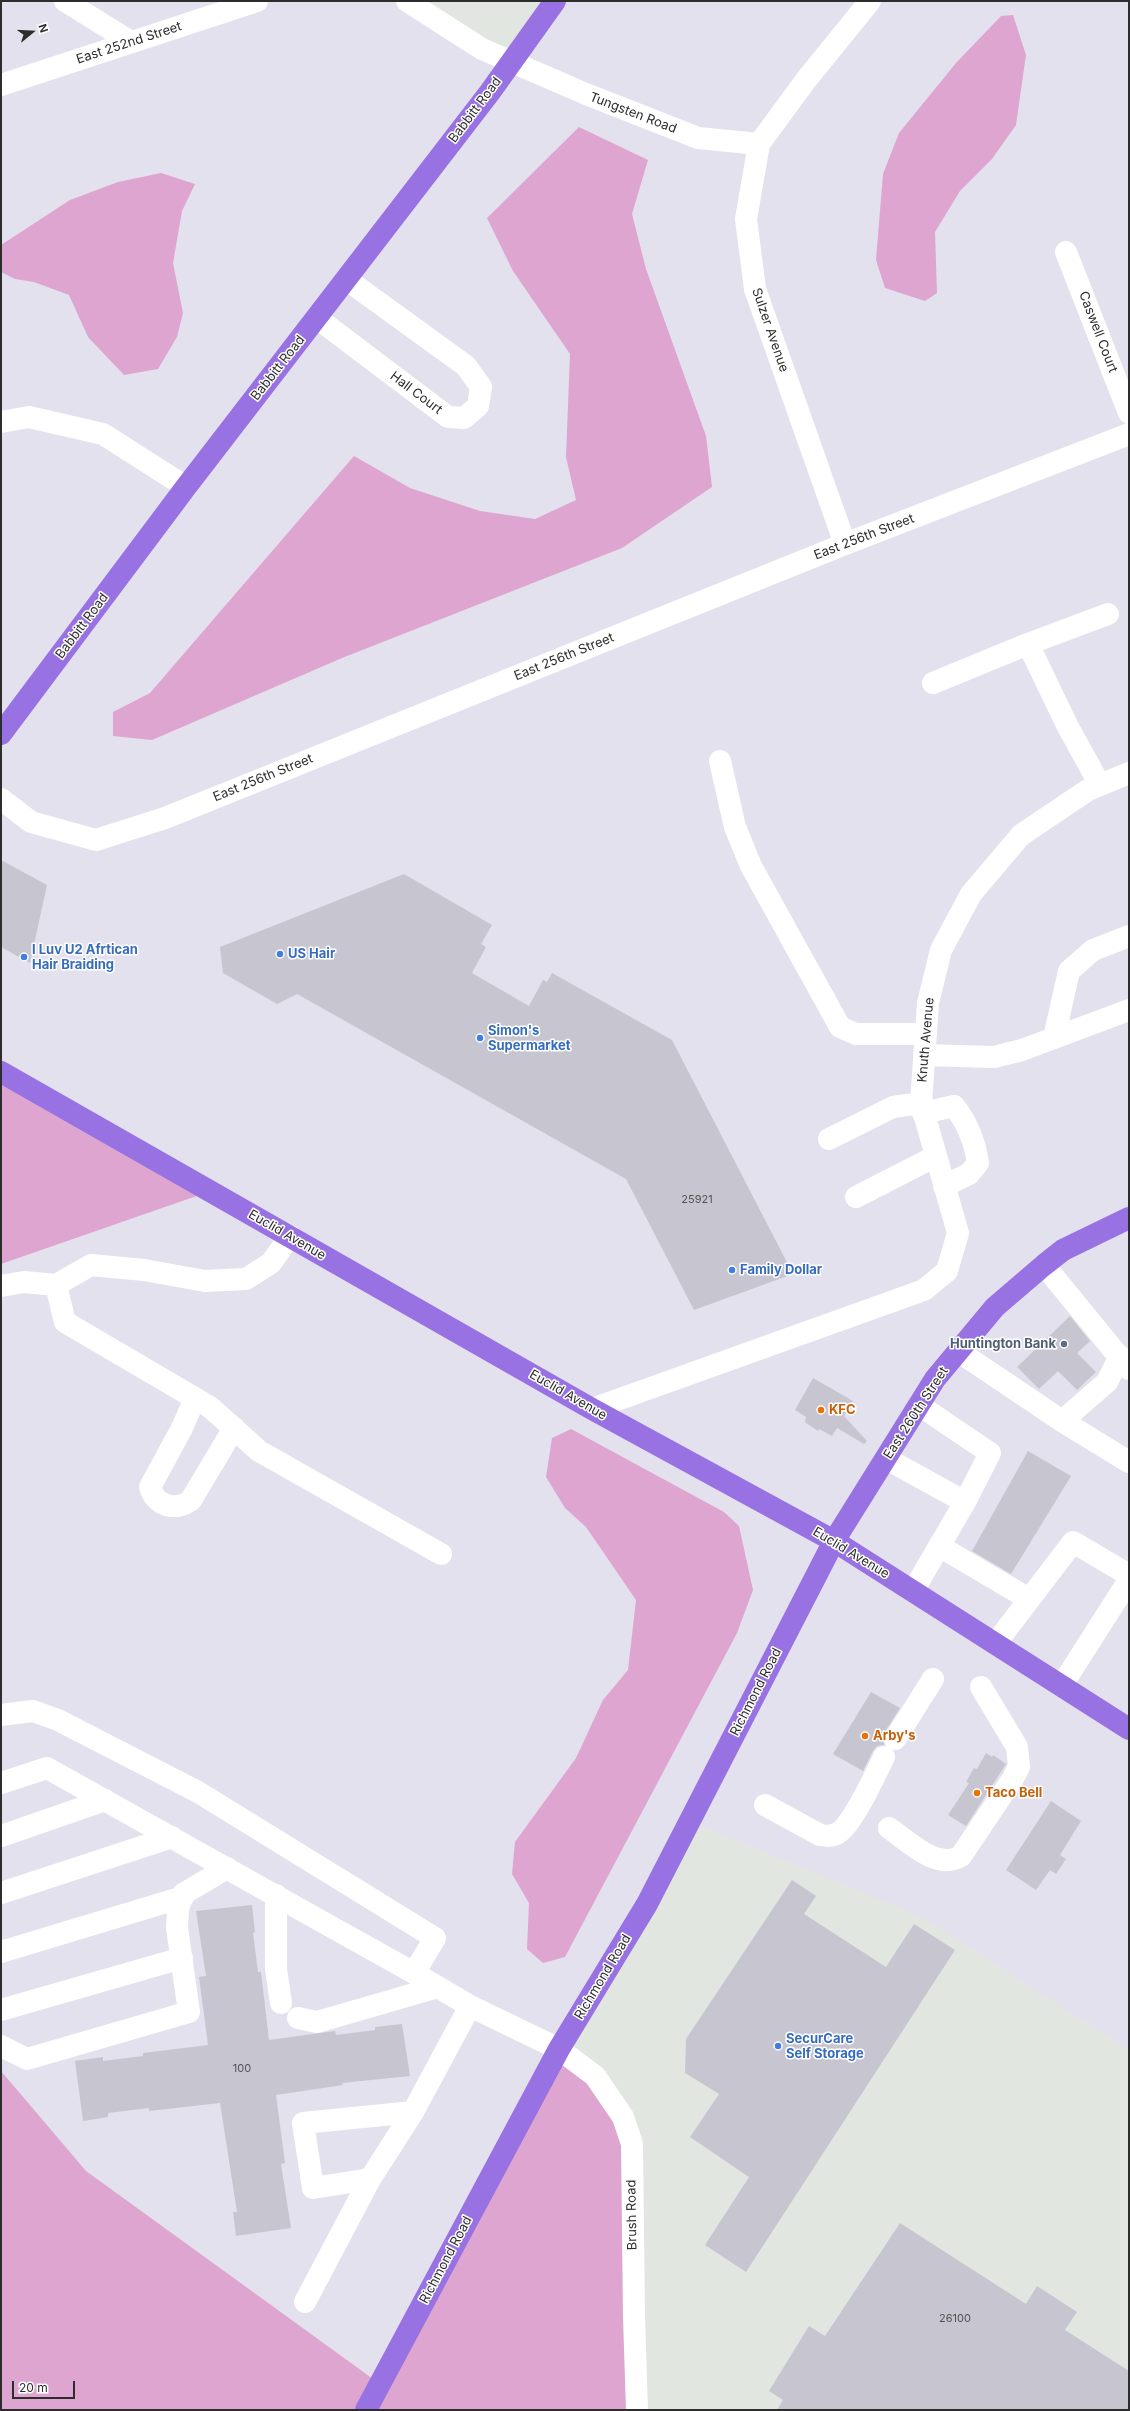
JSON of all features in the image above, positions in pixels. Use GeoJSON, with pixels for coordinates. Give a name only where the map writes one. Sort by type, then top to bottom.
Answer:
{"type":"FeatureCollection","features":[{"type":"Feature","properties":{"kind":"main road","name":"Babbitt Road"},"geometry":{"type":"LineString","coordinates":[[1,734],[186,487],[317,318],[512,61],[555,1]]}},
{"type":"Feature","properties":{"kind":"main road","name":"Euclid Avenue"},"geometry":{"type":"LineString","coordinates":[[1,1072],[592,1408],[834,1541],[1129,1729]]}},
{"type":"Feature","properties":{"kind":"main road","name":"East 260th Street"},"geometry":{"type":"LineString","coordinates":[[834,1541],[887,1459],[935,1379],[995,1307],[1063,1250],[1129,1218]]}},
{"type":"Feature","properties":{"kind":"main road","name":"Richmond Road"},"geometry":{"type":"LineString","coordinates":[[366,2410],[558,2049],[647,1904],[834,1541]]}},
{"type":"Feature","properties":{"kind":"street"},"geometry":{"type":"LineString","coordinates":[[65,1],[131,42]]}},
{"type":"Feature","properties":{"kind":"street","name":"East 252nd Street"},"geometry":{"type":"LineString","coordinates":[[1,85],[257,1]]}},
{"type":"Feature","properties":{"kind":"street","name":"Tungsten Road"},"geometry":{"type":"LineString","coordinates":[[407,1],[482,49],[586,94],[698,138],[760,144]]}},
{"type":"Feature","properties":{"kind":"street","name":"Sulzer Avenue"},"geometry":{"type":"LineString","coordinates":[[845,544],[755,289],[746,219],[760,144],[806,80],[870,1]]}},
{"type":"Feature","properties":{"kind":"street","name":"Caswell Court"},"geometry":{"type":"LineString","coordinates":[[1066,252],[1129,413]]}},
{"type":"Feature","properties":{"kind":"street","name":"Hall Court"},"geometry":{"type":"LineString","coordinates":[[317,318],[448,417],[464,418],[478,406],[481,387],[466,366],[346,279]]}},
{"type":"Feature","properties":{"kind":"street"},"geometry":{"type":"LineString","coordinates":[[1,422],[29,418],[103,434],[186,487]]}},
{"type":"Feature","properties":{"kind":"street","name":"East 256th Street"},"geometry":{"type":"LineString","coordinates":[[1,799],[31,822],[96,840],[165,818],[845,544],[1129,434]]}},
{"type":"Feature","properties":{"kind":"street"},"geometry":{"type":"LineString","coordinates":[[933,683],[1028,644],[1108,614]]}},
{"type":"Feature","properties":{"kind":"street"},"geometry":{"type":"LineString","coordinates":[[1028,644],[1068,727],[1100,785]]}},
{"type":"Feature","properties":{"kind":"street"},"geometry":{"type":"LineString","coordinates":[[720,761],[735,827],[751,866],[840,1027],[856,1034],[926,1034]]}},
{"type":"Feature","properties":{"kind":"street","name":"Knuth Avenue"},"geometry":{"type":"LineString","coordinates":[[592,1408],[924,1290],[947,1271],[958,1233],[922,1108],[928,1003],[941,950],[970,894],[1021,835],[1088,790],[1129,773]]}},
{"type":"Feature","properties":{"kind":"street"},"geometry":{"type":"LineString","coordinates":[[1054,1038],[1069,971],[1093,950],[1129,936]]}},
{"type":"Feature","properties":{"kind":"street"},"geometry":{"type":"LineString","coordinates":[[924,1055],[994,1057],[1022,1050],[1129,1010]]}},
{"type":"Feature","properties":{"kind":"street"},"geometry":{"type":"LineString","coordinates":[[829,1139],[893,1107],[922,1108],[954,1106],[966,1122],[977,1155],[978,1163],[969,1174],[944,1186]]}},
{"type":"Feature","properties":{"kind":"street"},"geometry":{"type":"LineString","coordinates":[[856,1197],[936,1156]]}},
{"type":"Feature","properties":{"kind":"street"},"geometry":{"type":"LineString","coordinates":[[1,1286],[24,1282],[56,1285],[90,1265],[144,1270],[205,1281],[246,1279],[271,1263],[290,1236]]}},
{"type":"Feature","properties":{"kind":"street"},"geometry":{"type":"LineString","coordinates":[[1044,1265],[1124,1362],[1107,1382],[1062,1421]]}},
{"type":"Feature","properties":{"kind":"street"},"geometry":{"type":"LineString","coordinates":[[56,1285],[65,1322],[210,1407],[259,1451],[441,1554]]}},
{"type":"Feature","properties":{"kind":"street"},"geometry":{"type":"LineString","coordinates":[[958,1351],[1062,1421],[1129,1462]]}},
{"type":"Feature","properties":{"kind":"street"},"geometry":{"type":"LineString","coordinates":[[195,1398],[182,1428],[150,1487],[152,1494],[158,1501],[170,1507],[185,1505],[191,1500],[234,1428]]}},
{"type":"Feature","properties":{"kind":"street"},"geometry":{"type":"LineString","coordinates":[[913,1591],[965,1502],[990,1453],[919,1405]]}},
{"type":"Feature","properties":{"kind":"street"},"geometry":{"type":"LineString","coordinates":[[887,1459],[965,1502]]}},
{"type":"Feature","properties":{"kind":"street"},"geometry":{"type":"LineString","coordinates":[[996,1643],[1073,1542],[1129,1575]]}},
{"type":"Feature","properties":{"kind":"street"},"geometry":{"type":"LineString","coordinates":[[939,1546],[1029,1599]]}},
{"type":"Feature","properties":{"kind":"street"},"geometry":{"type":"LineString","coordinates":[[1062,1685],[1129,1580]]}},
{"type":"Feature","properties":{"kind":"street"},"geometry":{"type":"LineString","coordinates":[[895,1739],[933,1679]]}},
{"type":"Feature","properties":{"kind":"street"},"geometry":{"type":"LineString","coordinates":[[889,1828],[932,1858],[944,1862],[953,1861],[960,1856],[1012,1780],[1019,1767],[1017,1747],[981,1687]]}},
{"type":"Feature","properties":{"kind":"street"},"geometry":{"type":"LineString","coordinates":[[1,1715],[33,1711],[58,1720],[198,1792],[435,1938],[414,1973]]}},
{"type":"Feature","properties":{"kind":"street"},"geometry":{"type":"LineString","coordinates":[[765,1805],[820,1835],[828,1836],[837,1834],[844,1828],[853,1816],[884,1757]]}},
{"type":"Feature","properties":{"kind":"street","name":"Brush Road"},"geometry":{"type":"LineString","coordinates":[[1,1783],[47,1768],[276,1895],[470,2006],[558,2049],[595,2076],[623,2117],[632,2144],[634,2317],[638,2410]]}},
{"type":"Feature","properties":{"kind":"street"},"geometry":{"type":"LineString","coordinates":[[1,1836],[105,1800]]}},
{"type":"Feature","properties":{"kind":"street"},"geometry":{"type":"LineString","coordinates":[[1,1893],[172,1837]]}},
{"type":"Feature","properties":{"kind":"street"},"geometry":{"type":"LineString","coordinates":[[1,2046],[27,2059],[189,2012],[177,1928],[178,1909],[183,1894],[227,1868]]}},
{"type":"Feature","properties":{"kind":"street"},"geometry":{"type":"LineString","coordinates":[[276,1895],[276,1969],[281,2003]]}},
{"type":"Feature","properties":{"kind":"street"},"geometry":{"type":"LineString","coordinates":[[1,1952],[183,1897]]}},
{"type":"Feature","properties":{"kind":"street"},"geometry":{"type":"LineString","coordinates":[[1,2010],[182,1958]]}},
{"type":"Feature","properties":{"kind":"street"},"geometry":{"type":"LineString","coordinates":[[298,2018],[317,2022],[438,1987]]}},
{"type":"Feature","properties":{"kind":"street"},"geometry":{"type":"LineString","coordinates":[[304,2302],[370,2179],[413,2112],[470,2006]]}},
{"type":"Feature","properties":{"kind":"street"},"geometry":{"type":"LineString","coordinates":[[370,2179],[313,2188],[303,2123],[413,2112]]}},
{"type":"Feature","properties":{"kind":"shaded area"},"geometry":{"type":"Polygon","coordinates":[[[407,1],[556,1],[512,61],[407,1]]]}},
{"type":"Feature","properties":{"kind":"shaded area"},"geometry":{"type":"Polygon","coordinates":[[[1013,15],[1026,55],[1016,125],[992,159],[960,191],[935,232],[937,293],[925,301],[885,288],[876,260],[883,174],[899,133],[956,63],[1001,16],[1013,15]]]}},
{"type":"Feature","properties":{"kind":"shaded area"},"geometry":{"type":"Polygon","coordinates":[[[579,127],[648,160],[632,214],[646,269],[706,436],[712,487],[622,548],[342,658],[152,740],[113,736],[113,712],[150,693],[354,456],[410,488],[480,511],[535,519],[576,500],[566,457],[570,354],[513,271],[487,218],[579,127]]]}},
{"type":"Feature","properties":{"kind":"shaded area"},"geometry":{"type":"Polygon","coordinates":[[[161,173],[195,184],[182,211],[173,263],[183,313],[177,337],[158,369],[124,375],[88,337],[69,295],[34,282],[15,279],[1,272],[1,245],[70,200],[118,182],[161,173]]]}},
{"type":"Feature","properties":{"kind":"shaded area"},"geometry":{"type":"Polygon","coordinates":[[[1,1072],[211,1191],[1,1264],[1,1072]]]}},
{"type":"Feature","properties":{"kind":"shaded area"},"geometry":{"type":"Polygon","coordinates":[[[571,1429],[724,1512],[739,1526],[753,1590],[737,1633],[565,1957],[543,1963],[527,1949],[529,1903],[512,1874],[515,1842],[576,1758],[603,1700],[628,1670],[636,1600],[586,1527],[565,1508],[546,1477],[552,1438],[571,1429]]]}},
{"type":"Feature","properties":{"kind":"shaded area"},"geometry":{"type":"Polygon","coordinates":[[[690,1821],[924,1918],[1129,2050],[1129,2410],[637,2410],[559,2049],[690,1821]]]}},
{"type":"Feature","properties":{"kind":"shaded area"},"geometry":{"type":"Polygon","coordinates":[[[559,2049],[623,2117],[637,2410],[1,2410],[1,2071],[86,2171],[380,2384],[559,2049]]]}},
{"type":"Feature","properties":{"kind":"building"},"geometry":{"type":"Polygon","coordinates":[[[1,860],[47,885],[30,963],[1,947],[1,860]]]}},
{"type":"Feature","properties":{"kind":"building"},"geometry":{"type":"Polygon","coordinates":[[[404,874],[492,925],[481,944],[486,947],[472,973],[529,1006],[543,980],[547,982],[552,973],[672,1040],[793,1274],[694,1310],[626,1179],[297,994],[277,1004],[223,973],[220,947],[404,874]]]}},
{"type":"Feature","properties":{"kind":"building","name":"Huntington Bank"},"geometry":{"type":"Polygon","coordinates":[[[1070,1316],[1090,1341],[1077,1353],[1096,1372],[1077,1390],[1058,1371],[1039,1389],[1017,1367],[1070,1316]]]}},
{"type":"Feature","properties":{"kind":"building"},"geometry":{"type":"Polygon","coordinates":[[[813,1378],[853,1401],[844,1416],[867,1441],[864,1444],[837,1428],[832,1436],[819,1429],[818,1431],[805,1422],[806,1417],[795,1410],[813,1378]]]}},
{"type":"Feature","properties":{"kind":"building"},"geometry":{"type":"Polygon","coordinates":[[[1028,1451],[1071,1476],[1011,1574],[972,1551],[1028,1451]]]}},
{"type":"Feature","properties":{"kind":"building"},"geometry":{"type":"Polygon","coordinates":[[[871,1692],[900,1708],[884,1733],[884,1745],[877,1746],[863,1771],[833,1754],[871,1692]]]}},
{"type":"Feature","properties":{"kind":"building"},"geometry":{"type":"Polygon","coordinates":[[[986,1753],[992,1757],[993,1755],[1006,1764],[966,1826],[948,1815],[969,1783],[966,1782],[974,1768],[977,1769],[986,1753]]]}},
{"type":"Feature","properties":{"kind":"building"},"geometry":{"type":"Polygon","coordinates":[[[1051,1801],[1081,1821],[1060,1855],[1066,1859],[1056,1874],[1050,1870],[1036,1890],[1006,1870],[1051,1801]]]}},
{"type":"Feature","properties":{"kind":"building"},"geometry":{"type":"Polygon","coordinates":[[[792,1880],[816,1896],[804,1914],[886,1967],[914,1924],[955,1950],[746,2272],[705,2245],[749,2177],[690,2137],[719,2094],[685,2073],[686,2039],[792,1880]]]}},
{"type":"Feature","properties":{"kind":"building"},"geometry":{"type":"Polygon","coordinates":[[[252,1905],[255,1932],[253,1933],[258,1972],[261,1972],[269,2040],[335,2031],[336,2035],[375,2030],[375,2027],[402,2024],[410,2076],[342,2083],[343,2085],[276,2095],[285,2163],[281,2164],[291,2228],[236,2236],[233,2212],[237,2212],[220,2103],[149,2111],[149,2108],[108,2113],[108,2117],[83,2121],[75,2061],[103,2057],[103,2061],[143,2056],[143,2053],[208,2045],[199,1977],[206,1976],[196,1911],[252,1905]]]}},
{"type":"Feature","properties":{"kind":"building"},"geometry":{"type":"Polygon","coordinates":[[[900,2223],[1026,2304],[1037,2286],[1077,2312],[1065,2330],[1129,2371],[1129,2410],[777,2410],[783,2400],[769,2391],[809,2326],[825,2336],[900,2223]]]}},
{"type":"Feature","properties":{"kind":"place","name":"US Hair"},"geometry":{"type":"Point","coordinates":[280,954]}},
{"type":"Feature","properties":{"kind":"place","name":"I Luv U2 Afrtican Hair Braiding"},"geometry":{"type":"Point","coordinates":[24,957]}},
{"type":"Feature","properties":{"kind":"place","name":"Simon's Supermarket"},"geometry":{"type":"Point","coordinates":[480,1038]}},
{"type":"Feature","properties":{"kind":"place","name":"Family Dollar"},"geometry":{"type":"Point","coordinates":[732,1270]}},
{"type":"Feature","properties":{"kind":"place","name":"Huntington Bank"},"geometry":{"type":"Point","coordinates":[1064,1344]}},
{"type":"Feature","properties":{"kind":"place","name":"KFC"},"geometry":{"type":"Point","coordinates":[821,1410]}},
{"type":"Feature","properties":{"kind":"place","name":"Arby's"},"geometry":{"type":"Point","coordinates":[865,1736]}},
{"type":"Feature","properties":{"kind":"place","name":"Taco Bell"},"geometry":{"type":"Point","coordinates":[977,1793]}},
{"type":"Feature","properties":{"kind":"place","name":"SecurCare Self Storage"},"geometry":{"type":"Point","coordinates":[778,2046]}}]}
